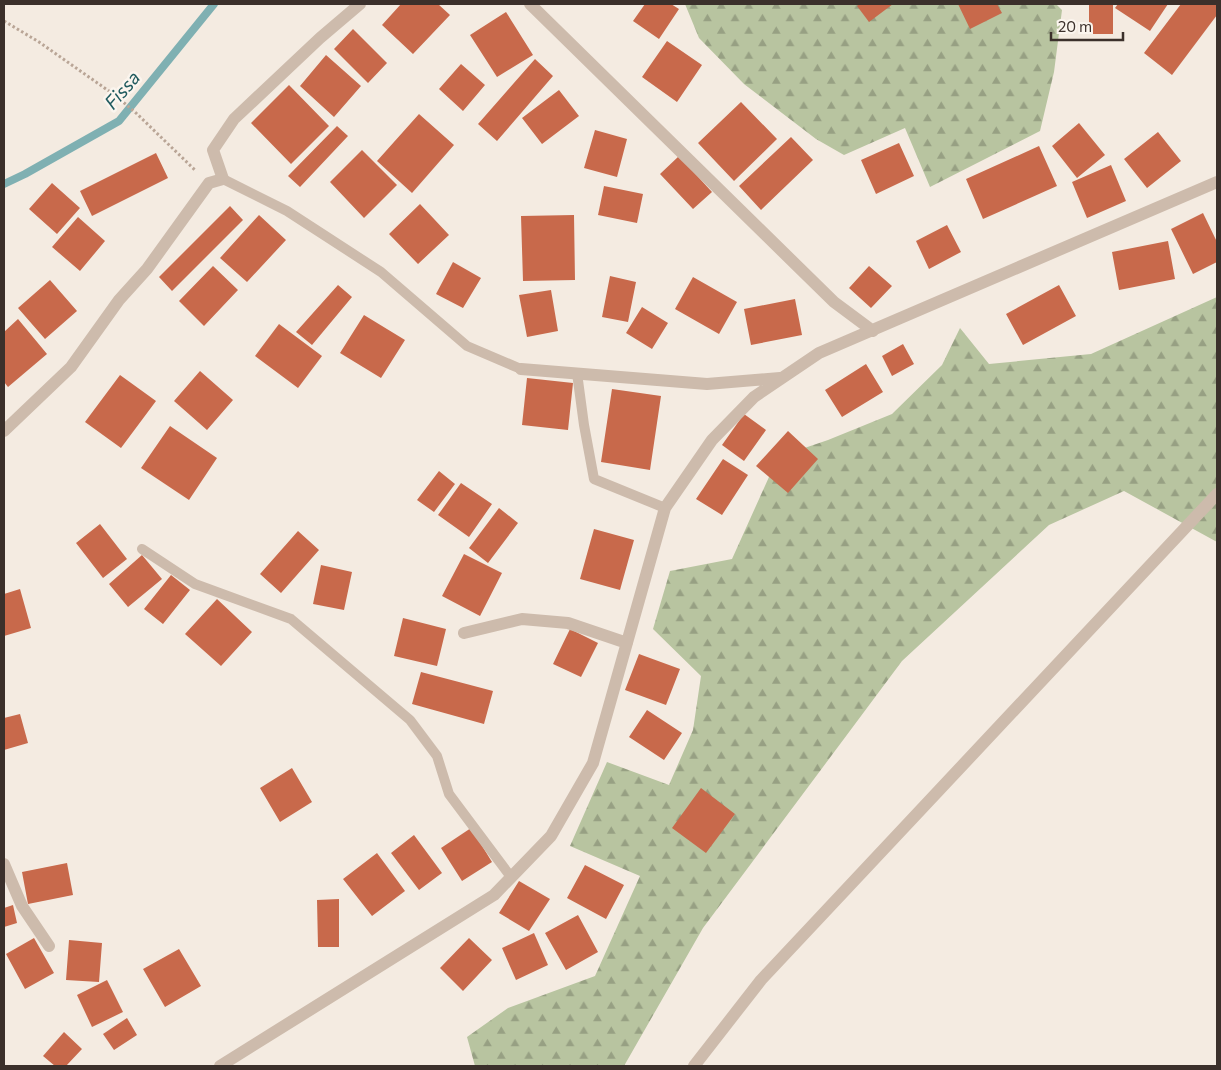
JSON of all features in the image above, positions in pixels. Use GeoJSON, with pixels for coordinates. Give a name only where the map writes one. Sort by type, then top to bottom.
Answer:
{"type":"FeatureCollection","features":[{"type":"Feature","properties":{"kind":"street"},"geometry":{"type":"LineString","coordinates":[[4,431],[71,367],[119,300],[146,269],[209,183],[223,178],[213,150],[234,119],[320,38],[360,4]]}},
{"type":"Feature","properties":{"kind":"street"},"geometry":{"type":"LineString","coordinates":[[530,4],[834,302],[873,331]]}},
{"type":"Feature","properties":{"kind":"street"},"geometry":{"type":"LineString","coordinates":[[220,1066],[494,895],[551,836],[593,763],[665,508],[712,440],[754,397],[820,354],[1217,182]]}},
{"type":"Feature","properties":{"kind":"street"},"geometry":{"type":"LineString","coordinates":[[521,369],[707,384],[783,378]]}},
{"type":"Feature","properties":{"kind":"street"},"geometry":{"type":"LineString","coordinates":[[694,1066],[761,980],[1217,494]]}},
{"type":"Feature","properties":{"kind":"street"},"geometry":{"type":"LineString","coordinates":[[464,634],[522,619],[568,623],[627,643]]}},
{"type":"Feature","properties":{"kind":"street"},"geometry":{"type":"LineString","coordinates":[[4,864],[22,906],[49,946]]}},
{"type":"Feature","properties":{"kind":"lane"},"geometry":{"type":"LineString","coordinates":[[223,178],[287,211],[381,272],[467,346],[521,369]]}},
{"type":"Feature","properties":{"kind":"lane"},"geometry":{"type":"LineString","coordinates":[[577,373],[594,479],[665,508]]}},
{"type":"Feature","properties":{"kind":"lane"},"geometry":{"type":"LineString","coordinates":[[142,549],[195,584],[291,619],[410,720],[437,756],[450,794],[511,878]]}},
{"type":"Feature","properties":{"kind":"path"},"geometry":{"type":"LineString","coordinates":[[4,21],[39,42],[116,96],[209,183]]}},
{"type":"Feature","properties":{"kind":"green space"},"geometry":{"type":"Polygon","coordinates":[[[685,4],[1056,4],[1062,10],[1054,72],[1040,131],[930,187],[905,128],[844,155],[816,139],[744,84],[699,38],[685,4]]]}},
{"type":"Feature","properties":{"kind":"green space"},"geometry":{"type":"Polygon","coordinates":[[[1217,297],[1217,542],[1124,491],[1049,525],[902,661],[703,928],[624,1066],[475,1066],[467,1037],[508,1008],[595,976],[640,876],[570,846],[607,762],[669,785],[693,730],[701,676],[653,629],[670,571],[732,559],[778,457],[828,440],[892,414],[942,365],[960,328],[989,364],[1091,354],[1217,297]]]}},
{"type":"Feature","properties":{"kind":"building"},"geometry":{"type":"Polygon","coordinates":[[[401,4],[438,4],[450,15],[413,54],[382,25],[401,4]]]}},
{"type":"Feature","properties":{"kind":"building"},"geometry":{"type":"Polygon","coordinates":[[[645,4],[671,4],[679,9],[659,39],[633,21],[645,4]]]}},
{"type":"Feature","properties":{"kind":"building"},"geometry":{"type":"Polygon","coordinates":[[[860,4],[893,4],[869,22],[857,6],[860,4]]]}},
{"type":"Feature","properties":{"kind":"building"},"geometry":{"type":"Polygon","coordinates":[[[958,4],[997,4],[1002,13],[970,29],[958,4]]]}},
{"type":"Feature","properties":{"kind":"building"},"geometry":{"type":"Polygon","coordinates":[[[1089,4],[1113,4],[1113,34],[1089,34],[1089,4]]]}},
{"type":"Feature","properties":{"kind":"building"},"geometry":{"type":"Polygon","coordinates":[[[1118,4],[1168,4],[1150,31],[1115,8],[1118,4]]]}},
{"type":"Feature","properties":{"kind":"building"},"geometry":{"type":"Polygon","coordinates":[[[1181,4],[1217,4],[1217,15],[1172,75],[1144,53],[1181,4]]]}},
{"type":"Feature","properties":{"kind":"building"},"geometry":{"type":"Polygon","coordinates":[[[506,12],[533,55],[497,77],[470,35],[506,12]]]}},
{"type":"Feature","properties":{"kind":"building"},"geometry":{"type":"Polygon","coordinates":[[[353,29],[387,63],[368,83],[334,49],[353,29]]]}},
{"type":"Feature","properties":{"kind":"building"},"geometry":{"type":"Polygon","coordinates":[[[667,41],[702,65],[677,102],[642,77],[667,41]]]}},
{"type":"Feature","properties":{"kind":"building"},"geometry":{"type":"Polygon","coordinates":[[[326,55],[361,86],[334,117],[300,86],[326,55]]]}},
{"type":"Feature","properties":{"kind":"building"},"geometry":{"type":"Polygon","coordinates":[[[535,59],[553,76],[497,141],[478,124],[535,59]]]}},
{"type":"Feature","properties":{"kind":"building"},"geometry":{"type":"Polygon","coordinates":[[[461,64],[485,85],[463,111],[439,89],[461,64]]]}},
{"type":"Feature","properties":{"kind":"building"},"geometry":{"type":"Polygon","coordinates":[[[289,85],[329,126],[291,164],[251,123],[289,85]]]}},
{"type":"Feature","properties":{"kind":"building"},"geometry":{"type":"Polygon","coordinates":[[[559,90],[579,116],[542,144],[522,118],[559,90]]]}},
{"type":"Feature","properties":{"kind":"building"},"geometry":{"type":"Polygon","coordinates":[[[741,102],[777,139],[734,181],[698,143],[741,102]]]}},
{"type":"Feature","properties":{"kind":"building"},"geometry":{"type":"Polygon","coordinates":[[[419,114],[454,145],[412,193],[377,161],[419,114]]]}},
{"type":"Feature","properties":{"kind":"building"},"geometry":{"type":"Polygon","coordinates":[[[1079,123],[1105,155],[1077,178],[1052,146],[1079,123]]]}},
{"type":"Feature","properties":{"kind":"building"},"geometry":{"type":"Polygon","coordinates":[[[337,126],[348,136],[300,187],[288,176],[337,126]]]}},
{"type":"Feature","properties":{"kind":"building"},"geometry":{"type":"Polygon","coordinates":[[[595,130],[627,139],[617,177],[584,168],[595,130]]]}},
{"type":"Feature","properties":{"kind":"building"},"geometry":{"type":"Polygon","coordinates":[[[1158,132],[1181,161],[1147,188],[1124,159],[1158,132]]]}},
{"type":"Feature","properties":{"kind":"building"},"geometry":{"type":"Polygon","coordinates":[[[791,137],[813,160],[761,210],[739,186],[791,137]]]}},
{"type":"Feature","properties":{"kind":"building"},"geometry":{"type":"Polygon","coordinates":[[[899,143],[914,176],[876,194],[861,160],[899,143]]]}},
{"type":"Feature","properties":{"kind":"building"},"geometry":{"type":"Polygon","coordinates":[[[1039,146],[1057,186],[983,219],[966,179],[1039,146]]]}},
{"type":"Feature","properties":{"kind":"building"},"geometry":{"type":"Polygon","coordinates":[[[362,150],[397,185],[364,218],[330,182],[362,150]]]}},
{"type":"Feature","properties":{"kind":"building"},"geometry":{"type":"Polygon","coordinates":[[[156,153],[168,178],[92,216],[80,191],[156,153]]]}},
{"type":"Feature","properties":{"kind":"building"},"geometry":{"type":"Polygon","coordinates":[[[679,156],[712,192],[693,209],[660,174],[679,156]]]}},
{"type":"Feature","properties":{"kind":"building"},"geometry":{"type":"Polygon","coordinates":[[[1111,165],[1126,201],[1087,218],[1072,182],[1111,165]]]}},
{"type":"Feature","properties":{"kind":"building"},"geometry":{"type":"Polygon","coordinates":[[[52,183],[80,208],[57,234],[29,209],[52,183]]]}},
{"type":"Feature","properties":{"kind":"building"},"geometry":{"type":"Polygon","coordinates":[[[604,186],[643,194],[637,223],[598,215],[604,186]]]}},
{"type":"Feature","properties":{"kind":"building"},"geometry":{"type":"Polygon","coordinates":[[[420,204],[449,235],[418,264],[389,234],[420,204]]]}},
{"type":"Feature","properties":{"kind":"building"},"geometry":{"type":"Polygon","coordinates":[[[230,206],[243,220],[172,291],[159,277],[230,206]]]}},
{"type":"Feature","properties":{"kind":"building"},"geometry":{"type":"Polygon","coordinates":[[[1203,213],[1217,242],[1217,262],[1193,274],[1171,229],[1203,213]]]}},
{"type":"Feature","properties":{"kind":"building"},"geometry":{"type":"Polygon","coordinates":[[[259,215],[286,240],[247,282],[220,258],[259,215]]]}},
{"type":"Feature","properties":{"kind":"building"},"geometry":{"type":"Polygon","coordinates":[[[574,215],[575,280],[523,281],[521,216],[574,215]]]}},
{"type":"Feature","properties":{"kind":"building"},"geometry":{"type":"Polygon","coordinates":[[[78,217],[105,241],[80,271],[52,247],[78,217]]]}},
{"type":"Feature","properties":{"kind":"building"},"geometry":{"type":"Polygon","coordinates":[[[947,225],[961,252],[929,269],[916,241],[947,225]]]}},
{"type":"Feature","properties":{"kind":"building"},"geometry":{"type":"Polygon","coordinates":[[[1168,241],[1175,279],[1119,290],[1112,252],[1168,241]]]}},
{"type":"Feature","properties":{"kind":"building"},"geometry":{"type":"Polygon","coordinates":[[[453,262],[481,278],[463,308],[436,294],[453,262]]]}},
{"type":"Feature","properties":{"kind":"building"},"geometry":{"type":"Polygon","coordinates":[[[213,266],[238,290],[204,326],[179,301],[213,266]]]}},
{"type":"Feature","properties":{"kind":"building"},"geometry":{"type":"Polygon","coordinates":[[[869,266],[892,286],[871,308],[849,288],[869,266]]]}},
{"type":"Feature","properties":{"kind":"building"},"geometry":{"type":"Polygon","coordinates":[[[610,276],[636,282],[628,322],[602,317],[610,276]]]}},
{"type":"Feature","properties":{"kind":"building"},"geometry":{"type":"Polygon","coordinates":[[[693,277],[737,302],[719,334],[675,309],[693,277]]]}},
{"type":"Feature","properties":{"kind":"building"},"geometry":{"type":"Polygon","coordinates":[[[50,280],[77,311],[45,339],[18,308],[50,280]]]}},
{"type":"Feature","properties":{"kind":"building"},"geometry":{"type":"Polygon","coordinates":[[[338,285],[352,297],[312,345],[296,332],[338,285]]]}},
{"type":"Feature","properties":{"kind":"building"},"geometry":{"type":"Polygon","coordinates":[[[1059,285],[1076,316],[1023,345],[1006,314],[1059,285]]]}},
{"type":"Feature","properties":{"kind":"building"},"geometry":{"type":"Polygon","coordinates":[[[551,290],[558,331],[527,337],[519,295],[551,290]]]}},
{"type":"Feature","properties":{"kind":"building"},"geometry":{"type":"Polygon","coordinates":[[[795,299],[802,335],[751,345],[744,309],[795,299]]]}},
{"type":"Feature","properties":{"kind":"building"},"geometry":{"type":"Polygon","coordinates":[[[642,307],[668,323],[652,349],[626,333],[642,307]]]}},
{"type":"Feature","properties":{"kind":"building"},"geometry":{"type":"Polygon","coordinates":[[[364,315],[405,340],[381,378],[340,353],[364,315]]]}},
{"type":"Feature","properties":{"kind":"building"},"geometry":{"type":"Polygon","coordinates":[[[18,319],[47,354],[8,387],[4,382],[4,332],[18,319]]]}},
{"type":"Feature","properties":{"kind":"building"},"geometry":{"type":"Polygon","coordinates":[[[279,324],[322,356],[298,388],[255,356],[279,324]]]}},
{"type":"Feature","properties":{"kind":"building"},"geometry":{"type":"Polygon","coordinates":[[[903,344],[914,364],[892,376],[882,356],[903,344]]]}},
{"type":"Feature","properties":{"kind":"building"},"geometry":{"type":"Polygon","coordinates":[[[866,364],[883,392],[842,417],[825,390],[866,364]]]}},
{"type":"Feature","properties":{"kind":"building"},"geometry":{"type":"Polygon","coordinates":[[[200,371],[233,400],[207,430],[174,401],[200,371]]]}},
{"type":"Feature","properties":{"kind":"building"},"geometry":{"type":"Polygon","coordinates":[[[120,375],[156,401],[121,448],[85,422],[120,375]]]}},
{"type":"Feature","properties":{"kind":"building"},"geometry":{"type":"Polygon","coordinates":[[[527,378],[573,383],[568,430],[522,425],[527,378]]]}},
{"type":"Feature","properties":{"kind":"building"},"geometry":{"type":"Polygon","coordinates":[[[612,389],[661,396],[650,470],[601,462],[612,389]]]}},
{"type":"Feature","properties":{"kind":"building"},"geometry":{"type":"Polygon","coordinates":[[[744,414],[766,430],[744,461],[722,445],[744,414]]]}},
{"type":"Feature","properties":{"kind":"building"},"geometry":{"type":"Polygon","coordinates":[[[170,426],[217,458],[189,500],[141,468],[170,426]]]}},
{"type":"Feature","properties":{"kind":"building"},"geometry":{"type":"Polygon","coordinates":[[[788,431],[818,459],[788,493],[756,466],[788,431]]]}},
{"type":"Feature","properties":{"kind":"building"},"geometry":{"type":"Polygon","coordinates":[[[723,459],[748,475],[722,515],[696,499],[723,459]]]}},
{"type":"Feature","properties":{"kind":"building"},"geometry":{"type":"Polygon","coordinates":[[[439,471],[455,484],[434,512],[417,500],[439,471]]]}},
{"type":"Feature","properties":{"kind":"building"},"geometry":{"type":"Polygon","coordinates":[[[461,483],[492,504],[469,537],[438,515],[461,483]]]}},
{"type":"Feature","properties":{"kind":"building"},"geometry":{"type":"Polygon","coordinates":[[[499,508],[518,523],[488,563],[469,548],[499,508]]]}},
{"type":"Feature","properties":{"kind":"building"},"geometry":{"type":"Polygon","coordinates":[[[100,524],[127,559],[103,578],[76,543],[100,524]]]}},
{"type":"Feature","properties":{"kind":"building"},"geometry":{"type":"Polygon","coordinates":[[[594,529],[634,540],[620,590],[580,579],[594,529]]]}},
{"type":"Feature","properties":{"kind":"building"},"geometry":{"type":"Polygon","coordinates":[[[298,531],[319,550],[281,593],[260,574],[298,531]]]}},
{"type":"Feature","properties":{"kind":"building"},"geometry":{"type":"Polygon","coordinates":[[[464,554],[502,573],[480,616],[442,596],[464,554]]]}},
{"type":"Feature","properties":{"kind":"building"},"geometry":{"type":"Polygon","coordinates":[[[142,555],[162,579],[128,607],[109,584],[142,555]]]}},
{"type":"Feature","properties":{"kind":"building"},"geometry":{"type":"Polygon","coordinates":[[[321,565],[352,572],[344,610],[313,604],[321,565]]]}},
{"type":"Feature","properties":{"kind":"building"},"geometry":{"type":"Polygon","coordinates":[[[171,575],[190,590],[163,624],[144,609],[171,575]]]}},
{"type":"Feature","properties":{"kind":"building"},"geometry":{"type":"Polygon","coordinates":[[[20,589],[31,628],[4,636],[4,594],[20,589]]]}},
{"type":"Feature","properties":{"kind":"building"},"geometry":{"type":"Polygon","coordinates":[[[217,599],[252,632],[221,666],[185,634],[217,599]]]}},
{"type":"Feature","properties":{"kind":"building"},"geometry":{"type":"Polygon","coordinates":[[[403,618],[446,629],[437,666],[394,656],[403,618]]]}},
{"type":"Feature","properties":{"kind":"building"},"geometry":{"type":"Polygon","coordinates":[[[570,629],[598,643],[581,677],[553,664],[570,629]]]}},
{"type":"Feature","properties":{"kind":"building"},"geometry":{"type":"Polygon","coordinates":[[[639,654],[680,669],[666,705],[625,690],[639,654]]]}},
{"type":"Feature","properties":{"kind":"building"},"geometry":{"type":"Polygon","coordinates":[[[421,672],[493,691],[484,724],[412,704],[421,672]]]}},
{"type":"Feature","properties":{"kind":"building"},"geometry":{"type":"Polygon","coordinates":[[[647,710],[682,733],[664,760],[629,737],[647,710]]]}},
{"type":"Feature","properties":{"kind":"building"},"geometry":{"type":"Polygon","coordinates":[[[20,714],[28,743],[4,750],[4,718],[20,714]]]}},
{"type":"Feature","properties":{"kind":"building"},"geometry":{"type":"Polygon","coordinates":[[[292,768],[312,802],[280,822],[260,788],[292,768]]]}},
{"type":"Feature","properties":{"kind":"building"},"geometry":{"type":"Polygon","coordinates":[[[701,788],[735,814],[706,853],[672,828],[701,788]]]}},
{"type":"Feature","properties":{"kind":"building"},"geometry":{"type":"Polygon","coordinates":[[[471,828],[492,862],[462,881],[441,848],[471,828]]]}},
{"type":"Feature","properties":{"kind":"building"},"geometry":{"type":"Polygon","coordinates":[[[414,835],[442,873],[419,890],[391,853],[414,835]]]}},
{"type":"Feature","properties":{"kind":"building"},"geometry":{"type":"Polygon","coordinates":[[[377,853],[405,891],[372,916],[343,879],[377,853]]]}},
{"type":"Feature","properties":{"kind":"building"},"geometry":{"type":"Polygon","coordinates":[[[67,863],[73,895],[28,904],[22,872],[67,863]]]}},
{"type":"Feature","properties":{"kind":"building"},"geometry":{"type":"Polygon","coordinates":[[[585,865],[624,885],[606,919],[567,898],[585,865]]]}},
{"type":"Feature","properties":{"kind":"building"},"geometry":{"type":"Polygon","coordinates":[[[519,881],[550,899],[529,931],[499,913],[519,881]]]}},
{"type":"Feature","properties":{"kind":"building"},"geometry":{"type":"Polygon","coordinates":[[[339,899],[339,947],[318,947],[317,900],[339,899]]]}},
{"type":"Feature","properties":{"kind":"building"},"geometry":{"type":"Polygon","coordinates":[[[13,905],[17,923],[4,927],[4,908],[13,905]]]}},
{"type":"Feature","properties":{"kind":"building"},"geometry":{"type":"Polygon","coordinates":[[[578,915],[598,952],[566,970],[545,933],[578,915]]]}},
{"type":"Feature","properties":{"kind":"building"},"geometry":{"type":"Polygon","coordinates":[[[534,933],[548,965],[516,980],[502,948],[534,933]]]}},
{"type":"Feature","properties":{"kind":"building"},"geometry":{"type":"Polygon","coordinates":[[[34,938],[54,973],[25,989],[6,954],[34,938]]]}},
{"type":"Feature","properties":{"kind":"building"},"geometry":{"type":"Polygon","coordinates":[[[469,938],[492,960],[463,991],[440,968],[469,938]]]}},
{"type":"Feature","properties":{"kind":"building"},"geometry":{"type":"Polygon","coordinates":[[[69,940],[102,943],[99,982],[66,980],[69,940]]]}},
{"type":"Feature","properties":{"kind":"building"},"geometry":{"type":"Polygon","coordinates":[[[179,949],[201,986],[165,1007],[143,969],[179,949]]]}},
{"type":"Feature","properties":{"kind":"building"},"geometry":{"type":"Polygon","coordinates":[[[107,980],[123,1012],[92,1027],[77,995],[107,980]]]}},
{"type":"Feature","properties":{"kind":"building"},"geometry":{"type":"Polygon","coordinates":[[[127,1018],[137,1035],[114,1050],[103,1034],[127,1018]]]}},
{"type":"Feature","properties":{"kind":"building"},"geometry":{"type":"Polygon","coordinates":[[[64,1032],[82,1049],[66,1066],[55,1066],[43,1056],[64,1032]]]}},
{"type":"Feature","properties":{"kind":"waterway","name":"Fissa"},"geometry":{"type":"LineString","coordinates":[[4,184],[119,121],[214,4]]}}]}
